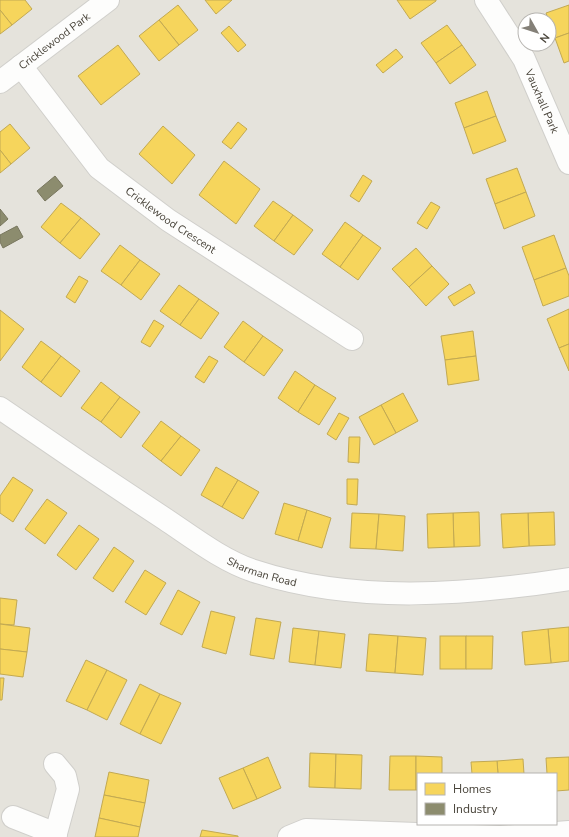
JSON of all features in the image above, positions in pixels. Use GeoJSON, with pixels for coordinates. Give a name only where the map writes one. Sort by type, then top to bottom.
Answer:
{"type":"FeatureCollection","features":[{"type":"Feature","properties":{"kind":"street","name":"Cricklewood Park"},"geometry":{"type":"LineString","coordinates":[[0,82],[108,0]]}},
{"type":"Feature","properties":{"kind":"street","name":"Vauxhall Park"},"geometry":{"type":"LineString","coordinates":[[486,0],[524,59],[569,163]]}},
{"type":"Feature","properties":{"kind":"street","name":"Cricklewood Crescent"},"geometry":{"type":"LineString","coordinates":[[21,66],[99,168],[168,220],[352,339]]}},
{"type":"Feature","properties":{"kind":"street","name":"Sharman Road"},"geometry":{"type":"LineString","coordinates":[[0,408],[213,550],[253,570],[297,582],[354,590],[430,594],[509,588],[569,579]]}},
{"type":"Feature","properties":{"kind":"street"},"geometry":{"type":"LineString","coordinates":[[13,817],[56,835],[68,789],[65,776],[55,764]]}},
{"type":"Feature","properties":{"kind":"street"},"geometry":{"type":"LineString","coordinates":[[289,837],[306,830],[500,837],[569,832]]}},
{"type":"Feature","properties":{"kind":"shaded area"},"geometry":{"type":"Polygon","coordinates":[[[0,0],[569,0],[569,837],[0,837],[0,0]]]}},
{"type":"Feature","properties":{"kind":"building: Homes"},"geometry":{"type":"Polygon","coordinates":[[[0,0],[25,0],[32,9],[12,25],[0,10],[0,0]]]}},
{"type":"Feature","properties":{"kind":"building: Homes"},"geometry":{"type":"Polygon","coordinates":[[[205,0],[232,0],[216,14],[205,0]]]}},
{"type":"Feature","properties":{"kind":"building: Homes"},"geometry":{"type":"Polygon","coordinates":[[[397,0],[436,0],[436,1],[410,19],[397,0]]]}},
{"type":"Feature","properties":{"kind":"building: Homes"},"geometry":{"type":"Polygon","coordinates":[[[178,5],[198,30],[179,45],[159,20],[178,5]]]}},
{"type":"Feature","properties":{"kind":"building: Homes"},"geometry":{"type":"Polygon","coordinates":[[[569,5],[569,33],[557,37],[557,12],[549,12],[569,5]]]}},
{"type":"Feature","properties":{"kind":"building: Homes"},"geometry":{"type":"Polygon","coordinates":[[[0,10],[12,25],[0,34],[0,10]]]}},
{"type":"Feature","properties":{"kind":"building: Homes"},"geometry":{"type":"Polygon","coordinates":[[[159,20],[179,45],[159,61],[139,36],[159,20]]]}},
{"type":"Feature","properties":{"kind":"building: Homes"},"geometry":{"type":"Polygon","coordinates":[[[447,25],[462,45],[436,63],[421,43],[447,25]]]}},
{"type":"Feature","properties":{"kind":"building: Homes"},"geometry":{"type":"Polygon","coordinates":[[[229,26],[246,45],[238,52],[221,33],[229,26]]]}},
{"type":"Feature","properties":{"kind":"building: Homes"},"geometry":{"type":"Polygon","coordinates":[[[569,33],[569,61],[564,63],[557,44],[557,37],[569,33]]]}},
{"type":"Feature","properties":{"kind":"building: Homes"},"geometry":{"type":"Polygon","coordinates":[[[118,45],[140,74],[101,105],[78,76],[118,45]]]}},
{"type":"Feature","properties":{"kind":"building: Homes"},"geometry":{"type":"Polygon","coordinates":[[[462,45],[476,65],[450,84],[436,63],[462,45]]]}},
{"type":"Feature","properties":{"kind":"building: Homes"},"geometry":{"type":"Polygon","coordinates":[[[396,49],[403,57],[383,73],[376,65],[396,49]]]}},
{"type":"Feature","properties":{"kind":"building: Homes"},"geometry":{"type":"Polygon","coordinates":[[[487,91],[496,116],[464,128],[455,103],[487,91]]]}},
{"type":"Feature","properties":{"kind":"building: Homes"},"geometry":{"type":"Polygon","coordinates":[[[496,116],[506,141],[473,154],[464,128],[496,116]]]}},
{"type":"Feature","properties":{"kind":"building: Homes"},"geometry":{"type":"Polygon","coordinates":[[[238,122],[247,129],[231,149],[222,142],[238,122]]]}},
{"type":"Feature","properties":{"kind":"building: Homes"},"geometry":{"type":"Polygon","coordinates":[[[10,124],[30,148],[11,164],[0,150],[0,132],[10,124]]]}},
{"type":"Feature","properties":{"kind":"building: Homes"},"geometry":{"type":"Polygon","coordinates":[[[163,126],[195,155],[172,184],[139,154],[163,126]]]}},
{"type":"Feature","properties":{"kind":"building: Homes"},"geometry":{"type":"Polygon","coordinates":[[[0,150],[11,164],[0,173],[0,150]]]}},
{"type":"Feature","properties":{"kind":"building: Homes"},"geometry":{"type":"Polygon","coordinates":[[[224,161],[260,189],[236,224],[199,195],[224,161]]]}},
{"type":"Feature","properties":{"kind":"building: Homes"},"geometry":{"type":"Polygon","coordinates":[[[517,168],[526,192],[495,204],[486,179],[517,168]]]}},
{"type":"Feature","properties":{"kind":"building: Homes"},"geometry":{"type":"Polygon","coordinates":[[[363,175],[372,181],[359,202],[350,196],[363,175]]]}},
{"type":"Feature","properties":{"kind":"building: Homes"},"geometry":{"type":"Polygon","coordinates":[[[526,192],[535,216],[504,229],[495,204],[526,192]]]}},
{"type":"Feature","properties":{"kind":"building: Homes"},"geometry":{"type":"Polygon","coordinates":[[[273,201],[293,215],[274,241],[254,226],[273,201]]]}},
{"type":"Feature","properties":{"kind":"building: Homes"},"geometry":{"type":"Polygon","coordinates":[[[431,202],[440,207],[427,229],[417,223],[431,202]]]}},
{"type":"Feature","properties":{"kind":"building: Homes"},"geometry":{"type":"Polygon","coordinates":[[[61,203],[81,218],[60,243],[41,227],[61,203]]]}},
{"type":"Feature","properties":{"kind":"building: Homes"},"geometry":{"type":"Polygon","coordinates":[[[293,215],[313,230],[294,255],[274,241],[293,215]]]}},
{"type":"Feature","properties":{"kind":"building: Homes"},"geometry":{"type":"Polygon","coordinates":[[[81,218],[100,234],[80,259],[60,243],[81,218]]]}},
{"type":"Feature","properties":{"kind":"building: Homes"},"geometry":{"type":"Polygon","coordinates":[[[345,222],[363,235],[340,267],[322,254],[345,222]]]}},
{"type":"Feature","properties":{"kind":"building: Homes"},"geometry":{"type":"Polygon","coordinates":[[[363,235],[381,248],[358,280],[340,267],[363,235]]]}},
{"type":"Feature","properties":{"kind":"building: Homes"},"geometry":{"type":"Polygon","coordinates":[[[554,235],[566,268],[534,280],[522,247],[554,235]]]}},
{"type":"Feature","properties":{"kind":"building: Homes"},"geometry":{"type":"Polygon","coordinates":[[[120,245],[140,260],[121,285],[101,271],[120,245]]]}},
{"type":"Feature","properties":{"kind":"building: Homes"},"geometry":{"type":"Polygon","coordinates":[[[416,248],[432,266],[409,287],[392,269],[416,248]]]}},
{"type":"Feature","properties":{"kind":"building: Homes"},"geometry":{"type":"Polygon","coordinates":[[[140,260],[160,274],[141,300],[121,285],[140,260]]]}},
{"type":"Feature","properties":{"kind":"building: Homes"},"geometry":{"type":"Polygon","coordinates":[[[432,266],[449,284],[426,306],[409,287],[432,266]]]}},
{"type":"Feature","properties":{"kind":"building: Homes"},"geometry":{"type":"Polygon","coordinates":[[[566,268],[569,276],[569,296],[543,306],[534,280],[566,268]]]}},
{"type":"Feature","properties":{"kind":"building: Homes"},"geometry":{"type":"Polygon","coordinates":[[[79,276],[88,281],[75,303],[66,297],[79,276]]]}},
{"type":"Feature","properties":{"kind":"building: Homes"},"geometry":{"type":"Polygon","coordinates":[[[470,284],[475,293],[454,306],[448,297],[470,284]]]}},
{"type":"Feature","properties":{"kind":"building: Homes"},"geometry":{"type":"Polygon","coordinates":[[[179,285],[199,299],[180,325],[160,311],[179,285]]]}},
{"type":"Feature","properties":{"kind":"building: Homes"},"geometry":{"type":"Polygon","coordinates":[[[199,299],[219,313],[201,339],[180,325],[199,299]]]}},
{"type":"Feature","properties":{"kind":"building: Homes"},"geometry":{"type":"Polygon","coordinates":[[[569,309],[569,344],[559,348],[547,319],[569,309]]]}},
{"type":"Feature","properties":{"kind":"building: Homes"},"geometry":{"type":"Polygon","coordinates":[[[0,310],[24,329],[0,361],[0,310]]]}},
{"type":"Feature","properties":{"kind":"building: Homes"},"geometry":{"type":"Polygon","coordinates":[[[154,320],[164,326],[150,347],[141,342],[154,320]]]}},
{"type":"Feature","properties":{"kind":"building: Homes"},"geometry":{"type":"Polygon","coordinates":[[[243,321],[263,336],[244,362],[224,347],[243,321]]]}},
{"type":"Feature","properties":{"kind":"building: Homes"},"geometry":{"type":"Polygon","coordinates":[[[473,331],[476,356],[445,360],[441,336],[473,331]]]}},
{"type":"Feature","properties":{"kind":"building: Homes"},"geometry":{"type":"Polygon","coordinates":[[[263,336],[283,350],[264,376],[244,362],[263,336]]]}},
{"type":"Feature","properties":{"kind":"building: Homes"},"geometry":{"type":"Polygon","coordinates":[[[41,341],[61,356],[41,382],[22,367],[41,341]]]}},
{"type":"Feature","properties":{"kind":"building: Homes"},"geometry":{"type":"Polygon","coordinates":[[[569,344],[569,371],[559,348],[569,344]]]}},
{"type":"Feature","properties":{"kind":"building: Homes"},"geometry":{"type":"Polygon","coordinates":[[[61,356],[80,371],[61,397],[41,382],[61,356]]]}},
{"type":"Feature","properties":{"kind":"building: Homes"},"geometry":{"type":"Polygon","coordinates":[[[209,356],[218,361],[204,383],[195,377],[209,356]]]}},
{"type":"Feature","properties":{"kind":"building: Homes"},"geometry":{"type":"Polygon","coordinates":[[[476,356],[479,380],[448,385],[445,360],[476,356]]]}},
{"type":"Feature","properties":{"kind":"building: Homes"},"geometry":{"type":"Polygon","coordinates":[[[295,371],[315,385],[298,412],[278,398],[295,371]]]}},
{"type":"Feature","properties":{"kind":"building: Homes"},"geometry":{"type":"Polygon","coordinates":[[[101,382],[120,397],[101,422],[81,408],[101,382]]]}},
{"type":"Feature","properties":{"kind":"building: Homes"},"geometry":{"type":"Polygon","coordinates":[[[315,385],[336,398],[319,425],[298,412],[315,385]]]}},
{"type":"Feature","properties":{"kind":"building: Homes"},"geometry":{"type":"Polygon","coordinates":[[[403,393],[418,421],[396,433],[381,405],[403,393]]]}},
{"type":"Feature","properties":{"kind":"building: Homes"},"geometry":{"type":"Polygon","coordinates":[[[120,397],[140,412],[121,438],[101,422],[120,397]]]}},
{"type":"Feature","properties":{"kind":"building: Homes"},"geometry":{"type":"Polygon","coordinates":[[[381,405],[396,433],[374,445],[359,417],[381,405]]]}},
{"type":"Feature","properties":{"kind":"building: Homes"},"geometry":{"type":"Polygon","coordinates":[[[339,413],[349,418],[336,440],[327,434],[339,413]]]}},
{"type":"Feature","properties":{"kind":"building: Homes"},"geometry":{"type":"Polygon","coordinates":[[[161,421],[181,436],[161,461],[142,446],[161,421]]]}},
{"type":"Feature","properties":{"kind":"building: Homes"},"geometry":{"type":"Polygon","coordinates":[[[181,436],[200,450],[181,476],[161,461],[181,436]]]}},
{"type":"Feature","properties":{"kind":"building: Homes"},"geometry":{"type":"Polygon","coordinates":[[[349,437],[360,437],[359,463],[348,462],[349,437]]]}},
{"type":"Feature","properties":{"kind":"building: Homes"},"geometry":{"type":"Polygon","coordinates":[[[216,467],[238,480],[222,507],[201,495],[216,467]]]}},
{"type":"Feature","properties":{"kind":"building: Homes"},"geometry":{"type":"Polygon","coordinates":[[[13,477],[33,490],[13,522],[0,513],[0,496],[13,477]]]}},
{"type":"Feature","properties":{"kind":"building: Homes"},"geometry":{"type":"Polygon","coordinates":[[[347,479],[358,479],[357,505],[347,504],[347,479]]]}},
{"type":"Feature","properties":{"kind":"building: Homes"},"geometry":{"type":"Polygon","coordinates":[[[238,480],[259,492],[243,519],[222,507],[238,480]]]}},
{"type":"Feature","properties":{"kind":"building: Homes"},"geometry":{"type":"Polygon","coordinates":[[[47,499],[67,513],[45,544],[25,529],[47,499]]]}},
{"type":"Feature","properties":{"kind":"building: Homes"},"geometry":{"type":"Polygon","coordinates":[[[284,503],[307,510],[298,541],[275,534],[284,503]]]}},
{"type":"Feature","properties":{"kind":"building: Homes"},"geometry":{"type":"Polygon","coordinates":[[[307,510],[331,518],[322,548],[298,541],[307,510]]]}},
{"type":"Feature","properties":{"kind":"building: Homes"},"geometry":{"type":"Polygon","coordinates":[[[479,512],[480,546],[454,547],[453,513],[479,512]]]}},
{"type":"Feature","properties":{"kind":"building: Homes"},"geometry":{"type":"Polygon","coordinates":[[[554,512],[555,545],[529,546],[528,513],[554,512]]]}},
{"type":"Feature","properties":{"kind":"building: Homes"},"geometry":{"type":"Polygon","coordinates":[[[352,513],[379,514],[376,549],[350,548],[352,513]]]}},
{"type":"Feature","properties":{"kind":"building: Homes"},"geometry":{"type":"Polygon","coordinates":[[[453,513],[454,547],[428,548],[427,514],[453,513]]]}},
{"type":"Feature","properties":{"kind":"building: Homes"},"geometry":{"type":"Polygon","coordinates":[[[528,513],[529,546],[503,548],[501,514],[528,513]]]}},
{"type":"Feature","properties":{"kind":"building: Homes"},"geometry":{"type":"Polygon","coordinates":[[[379,514],[405,516],[403,551],[376,549],[379,514]]]}},
{"type":"Feature","properties":{"kind":"building: Homes"},"geometry":{"type":"Polygon","coordinates":[[[79,525],[99,539],[76,570],[57,555],[79,525]]]}},
{"type":"Feature","properties":{"kind":"building: Homes"},"geometry":{"type":"Polygon","coordinates":[[[114,547],[134,561],[113,592],[93,578],[114,547]]]}},
{"type":"Feature","properties":{"kind":"building: Homes"},"geometry":{"type":"Polygon","coordinates":[[[145,570],[166,583],[146,615],[125,602],[145,570]]]}},
{"type":"Feature","properties":{"kind":"building: Homes"},"geometry":{"type":"Polygon","coordinates":[[[178,590],[200,602],[182,635],[160,624],[178,590]]]}},
{"type":"Feature","properties":{"kind":"building: Homes"},"geometry":{"type":"Polygon","coordinates":[[[0,598],[17,600],[14,625],[0,624],[0,598]]]}},
{"type":"Feature","properties":{"kind":"building: Homes"},"geometry":{"type":"Polygon","coordinates":[[[211,611],[235,617],[226,654],[202,647],[211,611]]]}},
{"type":"Feature","properties":{"kind":"building: Homes"},"geometry":{"type":"Polygon","coordinates":[[[256,618],[281,622],[274,659],[250,655],[256,618]]]}},
{"type":"Feature","properties":{"kind":"building: Homes"},"geometry":{"type":"Polygon","coordinates":[[[0,624],[30,628],[27,652],[0,649],[0,624]]]}},
{"type":"Feature","properties":{"kind":"building: Homes"},"geometry":{"type":"Polygon","coordinates":[[[569,627],[569,661],[551,663],[548,629],[569,627]]]}},
{"type":"Feature","properties":{"kind":"building: Homes"},"geometry":{"type":"Polygon","coordinates":[[[293,628],[319,631],[315,665],[289,662],[293,628]]]}},
{"type":"Feature","properties":{"kind":"building: Homes"},"geometry":{"type":"Polygon","coordinates":[[[548,629],[551,663],[525,665],[522,632],[548,629]]]}},
{"type":"Feature","properties":{"kind":"building: Homes"},"geometry":{"type":"Polygon","coordinates":[[[319,631],[345,634],[341,668],[315,665],[319,631]]]}},
{"type":"Feature","properties":{"kind":"building: Homes"},"geometry":{"type":"Polygon","coordinates":[[[369,634],[398,636],[395,673],[366,671],[369,634]]]}},
{"type":"Feature","properties":{"kind":"building: Homes"},"geometry":{"type":"Polygon","coordinates":[[[398,636],[426,638],[423,675],[395,673],[398,636]]]}},
{"type":"Feature","properties":{"kind":"building: Homes"},"geometry":{"type":"Polygon","coordinates":[[[440,636],[466,636],[466,669],[440,669],[440,636]]]}},
{"type":"Feature","properties":{"kind":"building: Homes"},"geometry":{"type":"Polygon","coordinates":[[[466,636],[493,636],[492,669],[466,669],[466,636]]]}},
{"type":"Feature","properties":{"kind":"building: Homes"},"geometry":{"type":"Polygon","coordinates":[[[0,649],[27,652],[23,677],[0,674],[0,649]]]}},
{"type":"Feature","properties":{"kind":"building: Homes"},"geometry":{"type":"Polygon","coordinates":[[[86,660],[107,670],[87,710],[66,701],[86,660]]]}},
{"type":"Feature","properties":{"kind":"building: Homes"},"geometry":{"type":"Polygon","coordinates":[[[107,670],[127,680],[107,720],[87,710],[107,670]]]}},
{"type":"Feature","properties":{"kind":"building: Homes"},"geometry":{"type":"Polygon","coordinates":[[[0,678],[4,678],[2,700],[0,700],[0,678]]]}},
{"type":"Feature","properties":{"kind":"building: Homes"},"geometry":{"type":"Polygon","coordinates":[[[140,684],[160,694],[140,734],[120,724],[140,684]]]}},
{"type":"Feature","properties":{"kind":"building: Homes"},"geometry":{"type":"Polygon","coordinates":[[[160,694],[181,703],[161,744],[140,734],[160,694]]]}},
{"type":"Feature","properties":{"kind":"building: Homes"},"geometry":{"type":"Polygon","coordinates":[[[310,753],[336,754],[335,788],[309,787],[310,753]]]}},
{"type":"Feature","properties":{"kind":"building: Homes"},"geometry":{"type":"Polygon","coordinates":[[[336,754],[362,755],[361,789],[335,788],[336,754]]]}},
{"type":"Feature","properties":{"kind":"building: Homes"},"geometry":{"type":"Polygon","coordinates":[[[390,756],[416,756],[416,790],[389,790],[390,756]]]}},
{"type":"Feature","properties":{"kind":"building: Homes"},"geometry":{"type":"Polygon","coordinates":[[[416,756],[442,757],[442,773],[417,773],[416,790],[416,756]]]}},
{"type":"Feature","properties":{"kind":"building: Homes"},"geometry":{"type":"Polygon","coordinates":[[[268,757],[281,788],[257,799],[243,768],[268,757]]]}},
{"type":"Feature","properties":{"kind":"building: Homes"},"geometry":{"type":"Polygon","coordinates":[[[569,757],[569,790],[557,791],[557,773],[547,773],[546,758],[569,757]]]}},
{"type":"Feature","properties":{"kind":"building: Homes"},"geometry":{"type":"Polygon","coordinates":[[[523,759],[524,773],[498,773],[497,761],[523,759]]]}},
{"type":"Feature","properties":{"kind":"building: Homes"},"geometry":{"type":"Polygon","coordinates":[[[497,761],[498,773],[472,773],[471,762],[497,761]]]}},
{"type":"Feature","properties":{"kind":"building: Homes"},"geometry":{"type":"Polygon","coordinates":[[[243,768],[257,799],[233,809],[219,778],[243,768]]]}},
{"type":"Feature","properties":{"kind":"building: Homes"},"geometry":{"type":"Polygon","coordinates":[[[109,772],[149,780],[145,803],[104,795],[109,772]]]}},
{"type":"Feature","properties":{"kind":"building: Homes"},"geometry":{"type":"Polygon","coordinates":[[[104,795],[145,803],[140,827],[99,818],[104,795]]]}},
{"type":"Feature","properties":{"kind":"building: Homes"},"geometry":{"type":"Polygon","coordinates":[[[99,818],[140,827],[138,837],[95,837],[99,818]]]}},
{"type":"Feature","properties":{"kind":"building: Homes"},"geometry":{"type":"Polygon","coordinates":[[[202,830],[238,836],[238,837],[200,837],[202,830]]]}},
{"type":"Feature","properties":{"kind":"building: Industry"},"geometry":{"type":"Polygon","coordinates":[[[55,176],[63,186],[45,201],[37,191],[55,176]]]}},
{"type":"Feature","properties":{"kind":"building: Industry"},"geometry":{"type":"Polygon","coordinates":[[[0,209],[8,219],[0,226],[0,209]]]}},
{"type":"Feature","properties":{"kind":"building: Industry"},"geometry":{"type":"Polygon","coordinates":[[[17,226],[23,237],[3,248],[0,242],[0,235],[17,226]]]}}]}
